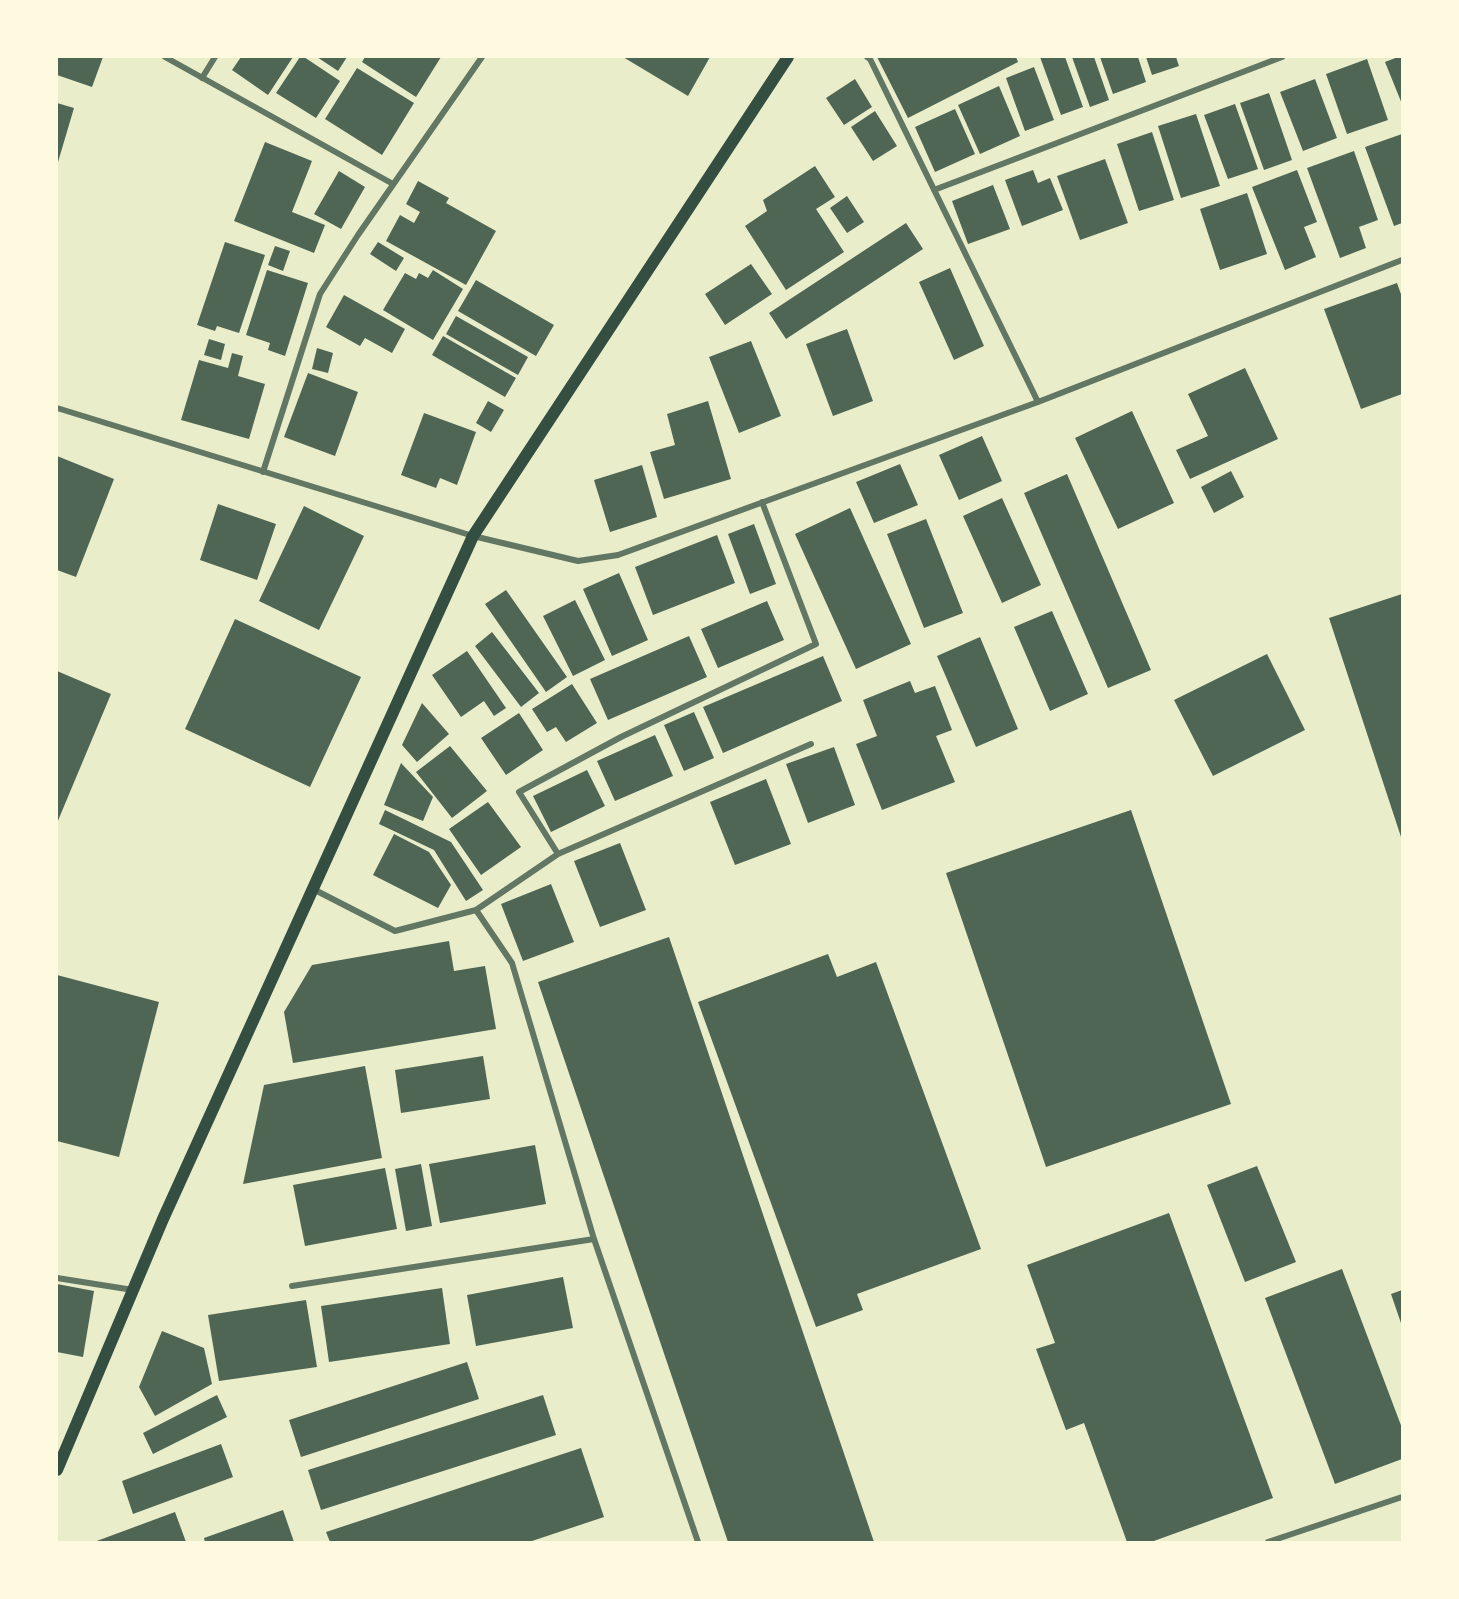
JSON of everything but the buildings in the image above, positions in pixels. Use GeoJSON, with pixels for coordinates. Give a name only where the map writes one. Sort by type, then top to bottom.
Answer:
{"type":"FeatureCollection","features":[{"type":"Feature","properties":{"kind":"main road"},"geometry":{"type":"LineString","coordinates":[[57,1470],[163,1219],[473,537],[788,57]]}},
{"type":"Feature","properties":{"kind":"street"},"geometry":{"type":"LineString","coordinates":[[165,57],[393,184]]}},
{"type":"Feature","properties":{"kind":"street"},"geometry":{"type":"LineString","coordinates":[[202,78],[215,57]]}},
{"type":"Feature","properties":{"kind":"street"},"geometry":{"type":"LineString","coordinates":[[262,472],[320,294],[358,235],[482,57]]}},
{"type":"Feature","properties":{"kind":"street"},"geometry":{"type":"LineString","coordinates":[[867,57],[1038,402]]}},
{"type":"Feature","properties":{"kind":"street"},"geometry":{"type":"LineString","coordinates":[[934,190],[1282,57]]}},
{"type":"Feature","properties":{"kind":"street"},"geometry":{"type":"LineString","coordinates":[[57,408],[473,537],[578,561],[618,555],[1038,402],[1402,260]]}},
{"type":"Feature","properties":{"kind":"street"},"geometry":{"type":"LineString","coordinates":[[558,854],[519,792],[621,737],[816,644],[762,502]]}},
{"type":"Feature","properties":{"kind":"street"},"geometry":{"type":"LineString","coordinates":[[313,889],[395,931],[476,910],[558,854],[811,744]]}},
{"type":"Feature","properties":{"kind":"street"},"geometry":{"type":"LineString","coordinates":[[476,910],[512,963],[594,1239],[698,1542]]}},
{"type":"Feature","properties":{"kind":"street"},"geometry":{"type":"LineString","coordinates":[[292,1286],[594,1239]]}},
{"type":"Feature","properties":{"kind":"street"},"geometry":{"type":"LineString","coordinates":[[57,1278],[134,1290]]}},
{"type":"Feature","properties":{"kind":"street"},"geometry":{"type":"LineString","coordinates":[[1268,1542],[1402,1497]]}}]}
